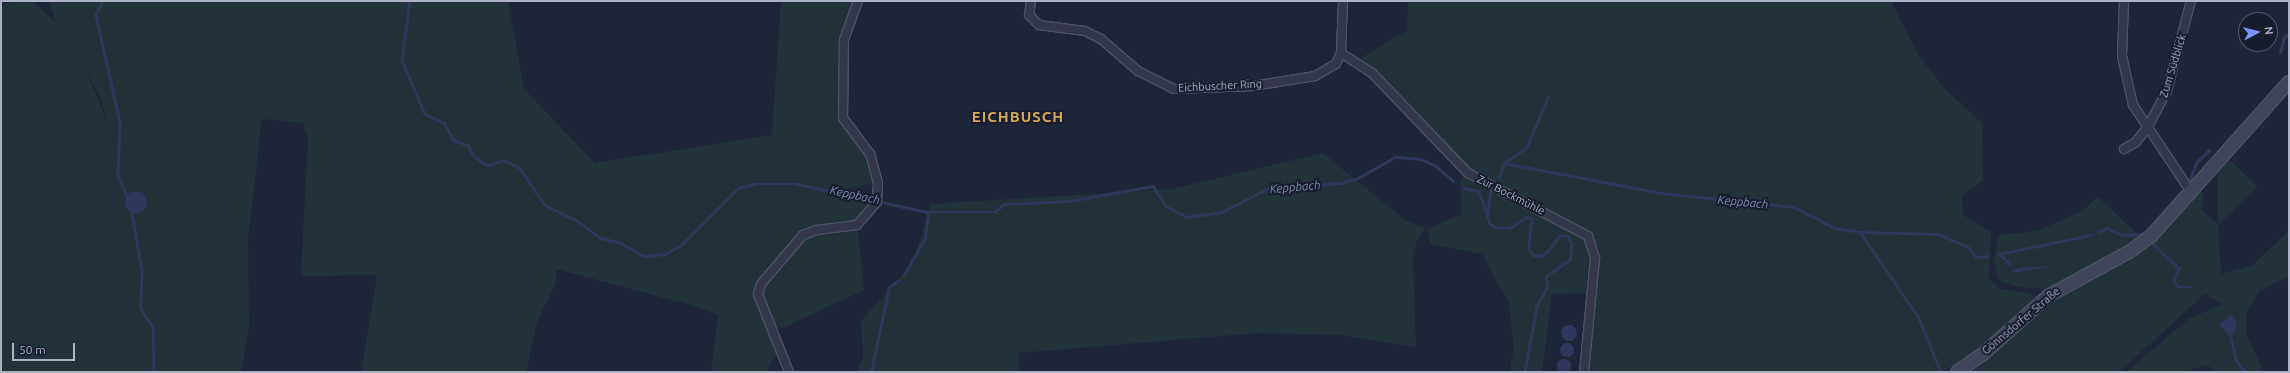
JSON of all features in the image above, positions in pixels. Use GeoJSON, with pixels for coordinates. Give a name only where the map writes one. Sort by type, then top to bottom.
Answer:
{"type":"FeatureCollection","features":[{"type":"Feature","properties":{"kind":"street"},"geometry":{"type":"LineString","coordinates":[[789,372],[758,294],[761,284],[803,235],[817,230],[857,225],[877,202],[879,192],[870,154],[843,118],[844,40],[858,1]]}},
{"type":"Feature","properties":{"kind":"street","name":"Eichbuscher Ring"},"geometry":{"type":"LineString","coordinates":[[1031,1],[1029,15],[1039,26],[1085,31],[1101,39],[1138,71],[1174,89],[1253,86],[1315,76],[1336,64],[1341,53]]}},
{"type":"Feature","properties":{"kind":"street"},"geometry":{"type":"LineString","coordinates":[[1341,53],[1343,1]]}},
{"type":"Feature","properties":{"kind":"street"},"geometry":{"type":"LineString","coordinates":[[2124,1],[2122,40],[2125,78],[2133,105],[2191,192],[2289,82]]}},
{"type":"Feature","properties":{"kind":"street","name":"Zum Südblick"},"geometry":{"type":"LineString","coordinates":[[2124,148],[2136,142],[2147,128],[2169,85],[2191,1]]}},
{"type":"Feature","properties":{"kind":"street","name":"Zur Bockmühle"},"geometry":{"type":"LineString","coordinates":[[1341,53],[1372,73],[1468,173],[1588,236],[1595,258],[1584,372]]}},
{"type":"Feature","properties":{"kind":"street","name":"Gönnsdorfer Straße"},"geometry":{"type":"LineString","coordinates":[[1957,372],[1983,354],[2048,296],[2130,252],[2166,220],[2191,192]]}},
{"type":"Feature","properties":{"kind":"shaded area"},"geometry":{"type":"Polygon","coordinates":[[[13,1],[32,1],[56,22],[49,1],[508,1],[524,89],[595,163],[772,135],[781,1],[858,1],[844,40],[843,118],[870,154],[878,183],[831,191],[843,198],[875,205],[857,225],[864,290],[774,332],[779,350],[766,372],[711,372],[718,315],[691,305],[556,269],[556,283],[537,322],[526,372],[361,372],[377,275],[301,276],[308,138],[303,123],[262,119],[248,239],[249,325],[241,372],[1,372],[1,7],[13,1]],[[87,71],[107,123],[102,101],[87,71]]]}},
{"type":"Feature","properties":{"kind":"shaded area"},"geometry":{"type":"Polygon","coordinates":[[[1408,1],[1891,1],[1919,56],[1945,89],[1982,123],[1983,180],[1962,196],[1963,215],[1991,232],[1989,279],[2000,289],[2030,293],[2035,299],[1983,348],[1943,372],[1588,372],[1590,307],[1600,263],[1600,250],[1591,237],[1586,293],[1552,294],[1542,372],[1509,372],[1514,348],[1509,303],[1482,254],[1430,244],[1428,229],[1462,214],[1460,183],[1469,167],[1447,149],[1417,112],[1361,58],[1407,30],[1408,1]]]}},
{"type":"Feature","properties":{"kind":"shaded area"},"geometry":{"type":"Polygon","coordinates":[[[1323,153],[1405,220],[1425,228],[1416,243],[1413,257],[1416,347],[1339,335],[1257,333],[1018,353],[1019,372],[857,372],[863,356],[861,321],[913,263],[931,204],[1172,189],[1323,153]]]}},
{"type":"Feature","properties":{"kind":"shaded area"},"geometry":{"type":"Polygon","coordinates":[[[2229,159],[2258,187],[2218,225],[2221,274],[2253,265],[2289,230],[2289,276],[2259,291],[2246,314],[2246,333],[2264,372],[2216,372],[2207,365],[2184,372],[2126,372],[2190,318],[2222,304],[2205,294],[2119,372],[1972,372],[2037,311],[2109,268],[2199,189],[2204,196],[2201,210],[2218,224],[2218,172],[2229,159]]]}},
{"type":"Feature","properties":{"kind":"shaded area"},"geometry":{"type":"Polygon","coordinates":[[[2098,197],[2142,238],[2050,289],[2017,287],[1999,280],[1994,263],[1998,235],[2037,231],[2082,211],[2098,197]],[[2055,265],[2018,268],[2012,270],[2014,273],[2055,265]]]}},
{"type":"Feature","properties":{"kind":"water"},"geometry":{"type":"Polygon","coordinates":[[[136,191],[144,194],[147,202],[144,210],[136,213],[128,210],[125,202],[128,194],[136,191]]]}},
{"type":"Feature","properties":{"kind":"water"},"geometry":{"type":"Polygon","coordinates":[[[2056,265],[2013,273],[2012,270],[2018,268],[2056,265]]]}},
{"type":"Feature","properties":{"kind":"water"},"geometry":{"type":"Polygon","coordinates":[[[2231,315],[2237,324],[2234,334],[2229,336],[2219,325],[2231,315]]]}},
{"type":"Feature","properties":{"kind":"water"},"geometry":{"type":"Polygon","coordinates":[[[1569,325],[1575,327],[1577,333],[1575,339],[1569,341],[1563,339],[1561,333],[1563,327],[1569,325]]]}},
{"type":"Feature","properties":{"kind":"water"},"geometry":{"type":"Polygon","coordinates":[[[1564,343],[1570,343],[1574,347],[1574,353],[1570,357],[1564,357],[1560,353],[1560,347],[1564,343]]]}},
{"type":"Feature","properties":{"kind":"water"},"geometry":{"type":"Polygon","coordinates":[[[1561,359],[1567,359],[1571,363],[1571,369],[1567,373],[1561,373],[1557,369],[1557,363],[1561,359]]]}},
{"type":"Feature","properties":{"kind":"waterway"},"geometry":{"type":"LineString","coordinates":[[103,1],[96,15],[120,122],[118,175],[128,199]]}},
{"type":"Feature","properties":{"kind":"waterway","name":"Keppbach"},"geometry":{"type":"LineString","coordinates":[[410,1],[402,60],[425,114],[444,123],[454,140],[468,145],[473,155],[483,163],[489,165],[503,160],[520,168],[545,205],[576,220],[601,238],[619,242],[644,256],[665,254],[681,245],[738,188],[754,184],[797,184],[928,212],[995,212],[1004,204],[1069,201],[1153,186],[1166,206],[1187,217],[1222,212],[1270,187],[1341,183],[1358,178],[1395,157],[1421,159],[1436,166],[1453,181]]}},
{"type":"Feature","properties":{"kind":"waterway","name":"Keppbach"},"geometry":{"type":"LineString","coordinates":[[2280,53],[2284,37],[2289,34]]}},
{"type":"Feature","properties":{"kind":"waterway"},"geometry":{"type":"LineString","coordinates":[[1504,163],[1526,148],[1548,97]]}},
{"type":"Feature","properties":{"kind":"waterway","name":"Keppbach"},"geometry":{"type":"LineString","coordinates":[[2190,179],[2196,163],[2209,150]]}},
{"type":"Feature","properties":{"kind":"waterway","name":"Keppbach"},"geometry":{"type":"LineString","coordinates":[[1499,177],[1504,163],[1661,193],[1794,207],[1835,228],[1861,232],[1938,234],[1968,247],[1976,257],[1987,256]]}},
{"type":"Feature","properties":{"kind":"waterway","name":"Keppbach"},"geometry":{"type":"LineString","coordinates":[[1464,188],[1479,191],[1487,214],[1490,192]]}},
{"type":"Feature","properties":{"kind":"waterway","name":"Keppbach"},"geometry":{"type":"LineString","coordinates":[[2098,232],[2107,228],[2122,235],[2144,234],[2182,191]]}},
{"type":"Feature","properties":{"kind":"waterway"},"geometry":{"type":"LineString","coordinates":[[131,208],[142,271],[141,309],[153,327],[154,372]]}},
{"type":"Feature","properties":{"kind":"waterway"},"geometry":{"type":"LineString","coordinates":[[904,275],[925,238],[928,212]]}},
{"type":"Feature","properties":{"kind":"waterway"},"geometry":{"type":"LineString","coordinates":[[1487,214],[1490,224],[1497,228],[1510,228],[1526,217],[1532,218],[1529,249],[1533,255],[1541,256],[1547,252],[1560,235],[1568,236],[1572,244],[1570,260],[1546,277],[1548,286],[1537,307],[1525,372]]}},
{"type":"Feature","properties":{"kind":"waterway"},"geometry":{"type":"LineString","coordinates":[[1861,233],[1919,318],[1941,372]]}},
{"type":"Feature","properties":{"kind":"waterway","name":"Keppbach"},"geometry":{"type":"LineString","coordinates":[[1999,254],[2091,235]]}},
{"type":"Feature","properties":{"kind":"waterway"},"geometry":{"type":"LineString","coordinates":[[2152,243],[2179,268],[2174,281],[2179,287],[2191,287]]}},
{"type":"Feature","properties":{"kind":"waterway"},"geometry":{"type":"LineString","coordinates":[[2000,254],[2010,264]]}},
{"type":"Feature","properties":{"kind":"waterway"},"geometry":{"type":"LineString","coordinates":[[871,372],[889,287],[898,281]]}},
{"type":"Feature","properties":{"kind":"waterway"},"geometry":{"type":"LineString","coordinates":[[2230,333],[2236,360],[2245,372]]}},
{"type":"Feature","properties":{"kind":"district","name":"EICHBUSCH"},"geometry":{"type":"Point","coordinates":[1018,117]}}]}
